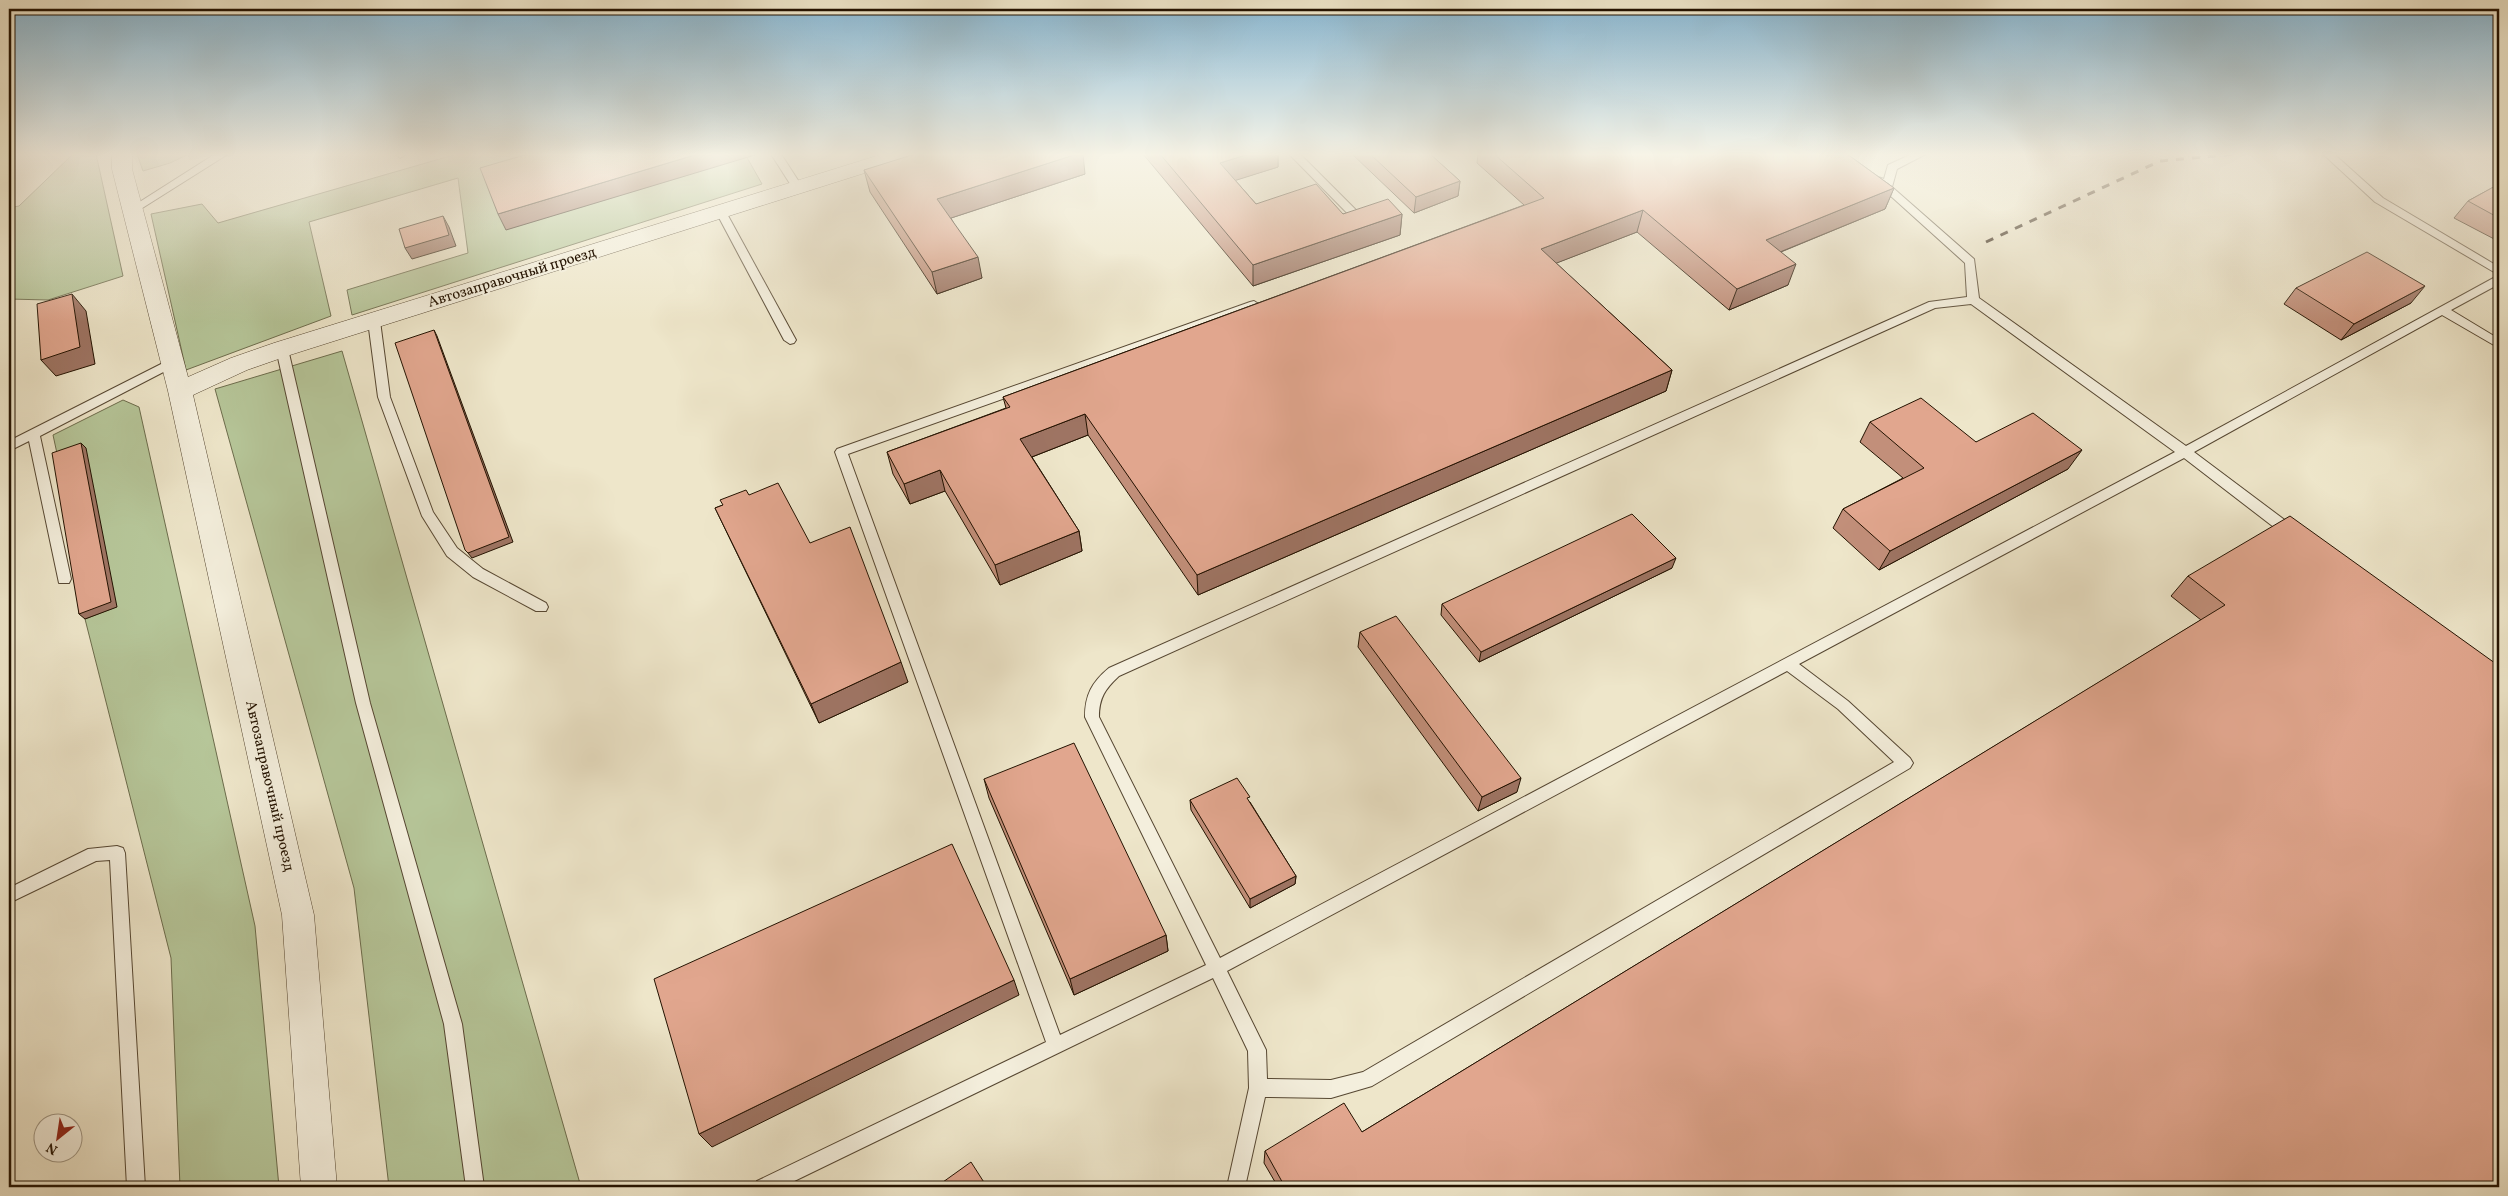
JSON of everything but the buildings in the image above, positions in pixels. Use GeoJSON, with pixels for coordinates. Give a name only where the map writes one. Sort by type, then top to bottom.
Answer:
{"type":"FeatureCollection","features":[{"type":"Feature","properties":{"kind":"street","name":"Автозаправочный проезд"},"geometry":{"type":"LineString","coordinates":[[132,210],[171,363],[180,391],[298,915],[319,1187]]}},
{"type":"Feature","properties":{"kind":"street","name":"Автозаправочный проезд"},"geometry":{"type":"LineString","coordinates":[[180,391],[239,364],[282,349],[728,210]]}},
{"type":"Feature","properties":{"kind":"lane"},"geometry":{"type":"LineString","coordinates":[[1350,210],[1357,217]]}},
{"type":"Feature","properties":{"kind":"lane"},"geometry":{"type":"LineString","coordinates":[[1912,210],[1970,262],[1973,300]]}},
{"type":"Feature","properties":{"kind":"lane"},"geometry":{"type":"LineString","coordinates":[[2396,210],[2499,272]]}},
{"type":"Feature","properties":{"kind":"lane"},"geometry":{"type":"LineString","coordinates":[[721,212],[790,340]]}},
{"type":"Feature","properties":{"kind":"lane"},"geometry":{"type":"LineString","coordinates":[[764,1187],[1217,968],[2185,452],[2499,280]]}},
{"type":"Feature","properties":{"kind":"lane"},"geometry":{"type":"LineString","coordinates":[[1236,1187],[1258,1088],[1256,1050],[1092,717],[1092,699],[1100,684],[1114,672],[1933,306],[1973,300],[2185,452],[2303,542]]}},
{"type":"Feature","properties":{"kind":"lane"},"geometry":{"type":"LineString","coordinates":[[1056,1046],[841,452],[1254,305]]}},
{"type":"Feature","properties":{"kind":"lane"},"geometry":{"type":"LineString","coordinates":[[2442,311],[2499,344]]}},
{"type":"Feature","properties":{"kind":"lane"},"geometry":{"type":"LineString","coordinates":[[374,320],[384,397],[427,513],[452,552],[471,568],[541,607]]}},
{"type":"Feature","properties":{"kind":"lane"},"geometry":{"type":"LineString","coordinates":[[282,349],[363,703],[453,1024],[474,1187]]}},
{"type":"Feature","properties":{"kind":"lane"},"geometry":{"type":"LineString","coordinates":[[9,446],[171,363]]}},
{"type":"Feature","properties":{"kind":"lane"},"geometry":{"type":"LineString","coordinates":[[33,433],[64,579]]}},
{"type":"Feature","properties":{"kind":"lane"},"geometry":{"type":"LineString","coordinates":[[1258,1088],[1331,1089],[1366,1080],[1905,764],[1842,705],[1788,664]]}},
{"type":"Feature","properties":{"kind":"lane"},"geometry":{"type":"LineString","coordinates":[[9,896],[94,854],[117,853],[136,1187]]}},
{"type":"Feature","properties":{"kind":"green space"},"geometry":{"type":"Polygon","coordinates":[[[9,210],[108,210],[123,276],[48,300],[9,299],[9,210]]]}},
{"type":"Feature","properties":{"kind":"green space"},"geometry":{"type":"Polygon","coordinates":[[[172,210],[207,210],[218,223],[264,210],[350,210],[309,222],[331,316],[186,370],[151,214],[172,210]]]}},
{"type":"Feature","properties":{"kind":"green space"},"geometry":{"type":"Polygon","coordinates":[[[462,210],[681,210],[352,315],[347,290],[468,253],[462,210]]]}},
{"type":"Feature","properties":{"kind":"green space"},"geometry":{"type":"Polygon","coordinates":[[[342,351],[581,1187],[389,1187],[354,888],[215,389],[342,351]]]}},
{"type":"Feature","properties":{"kind":"green space"},"geometry":{"type":"Polygon","coordinates":[[[123,400],[139,407],[255,926],[279,1187],[180,1187],[171,958],[85,619],[116,607],[58,458],[53,435],[123,400]]]}},
{"type":"Feature","properties":{"kind":"railway"},"geometry":{"type":"LineString","coordinates":[[1986,242],[2055,210]]}}]}
